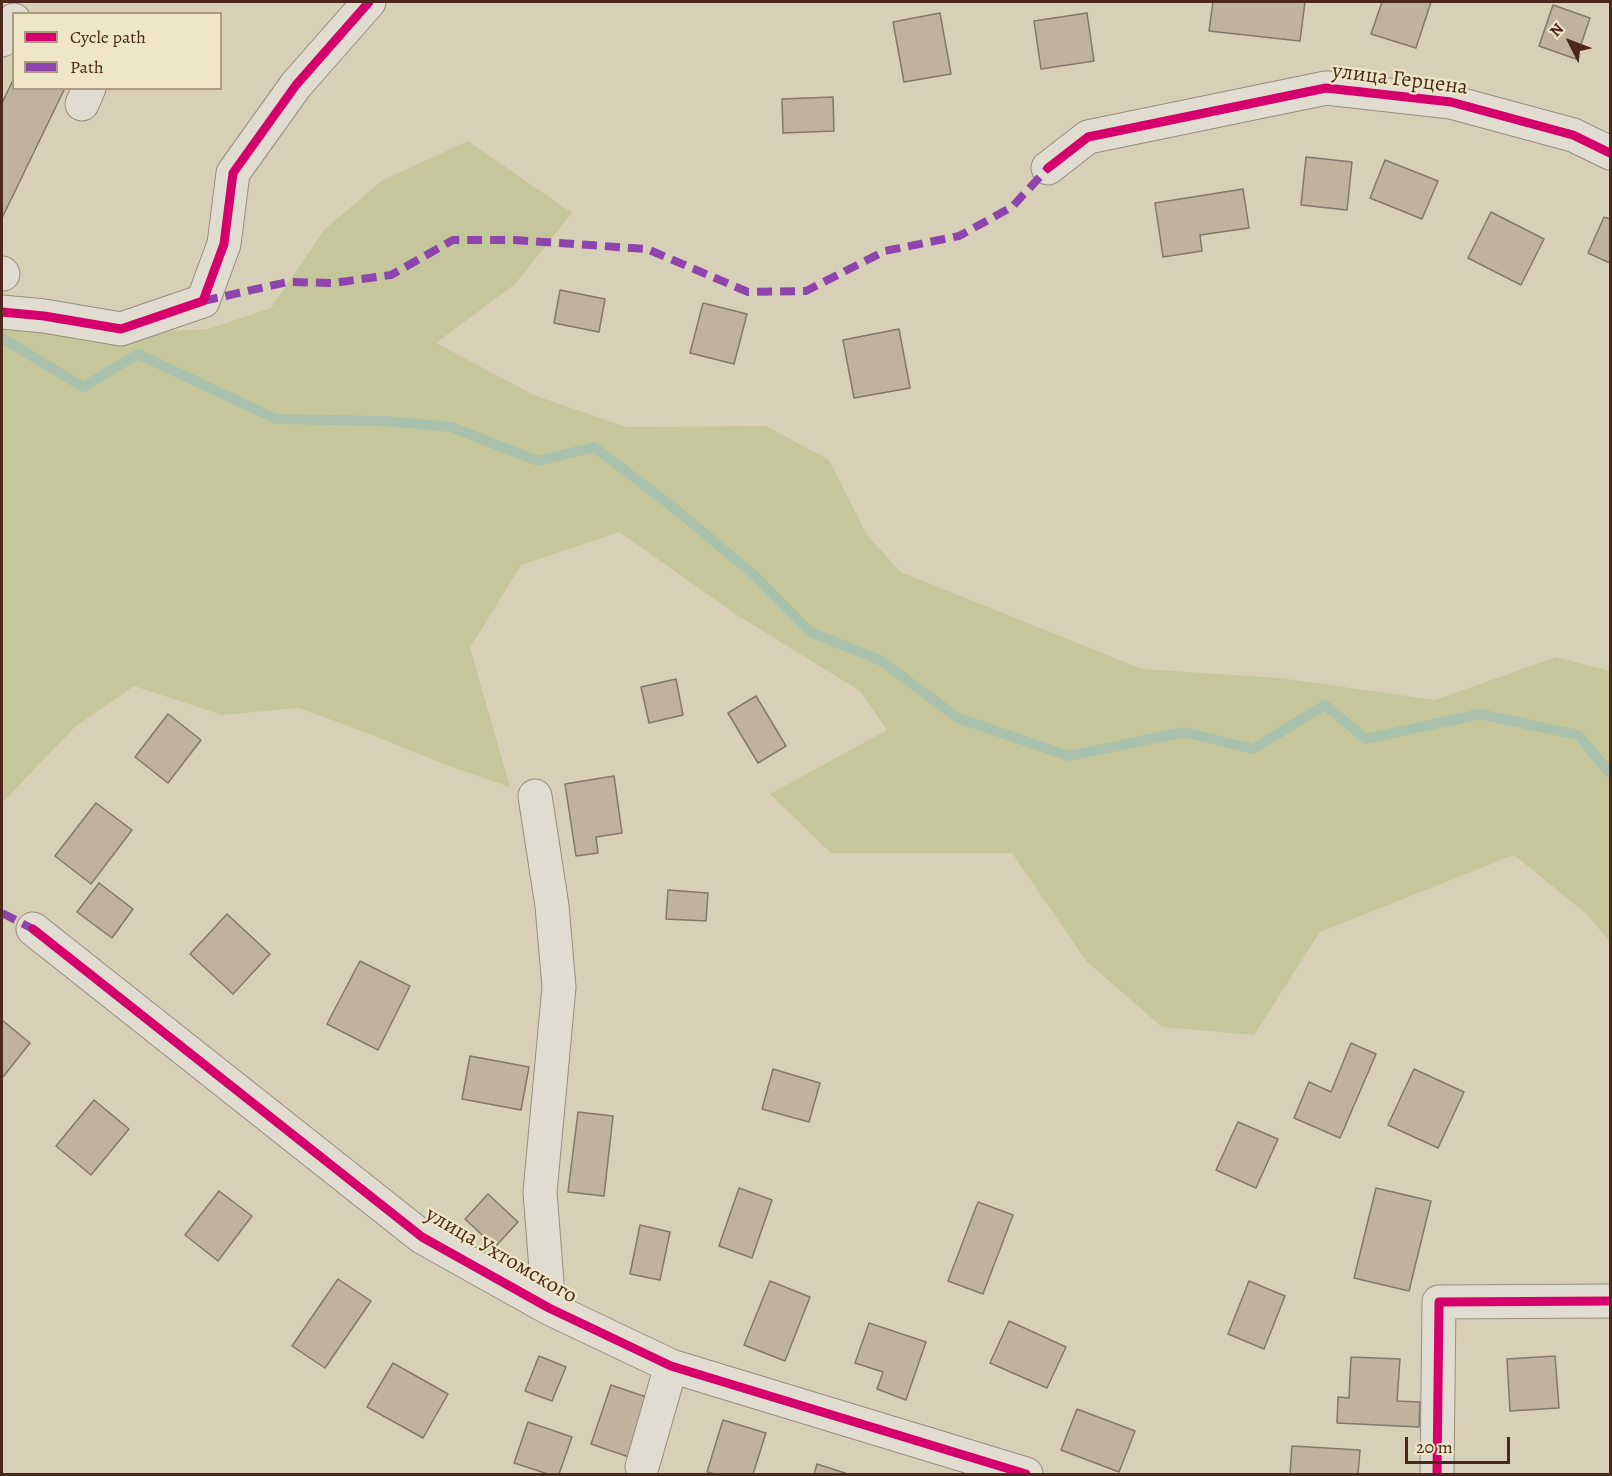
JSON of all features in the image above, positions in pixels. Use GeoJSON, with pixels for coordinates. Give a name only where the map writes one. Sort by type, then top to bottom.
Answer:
{"type":"FeatureCollection","features":[{"type":"Feature","properties":{"kind":"street"},"geometry":{"type":"LineString","coordinates":[[2,312],[44,316],[121,329],[203,301],[224,244],[233,173],[296,85],[369,2]]}},
{"type":"Feature","properties":{"kind":"street"},"geometry":{"type":"LineString","coordinates":[[2,40],[12,23]]}},
{"type":"Feature","properties":{"kind":"street","name":"улица Герцена"},"geometry":{"type":"LineString","coordinates":[[1048,168],[1088,136],[1326,88],[1451,102],[1573,135],[1611,153]]}},
{"type":"Feature","properties":{"kind":"street"},"geometry":{"type":"LineString","coordinates":[[535,796],[552,906],[559,987],[540,1192],[549,1308]]}},
{"type":"Feature","properties":{"kind":"street","name":"улица Ухтомского"},"geometry":{"type":"LineString","coordinates":[[33,929],[422,1237],[549,1308],[671,1366],[1026,1474]]}},
{"type":"Feature","properties":{"kind":"street"},"geometry":{"type":"LineString","coordinates":[[1437,1474],[1439,1302],[1611,1301]]}},
{"type":"Feature","properties":{"kind":"street"},"geometry":{"type":"LineString","coordinates":[[642,1467],[671,1366]]}},
{"type":"Feature","properties":{"kind":"green space"},"geometry":{"type":"Polygon","coordinates":[[[468,141],[572,213],[515,284],[436,343],[534,395],[626,427],[766,426],[829,460],[867,535],[901,572],[1142,669],[1280,678],[1435,700],[1556,657],[1610,671],[1610,943],[1588,915],[1514,855],[1320,932],[1254,1035],[1162,1027],[1087,962],[1012,853],[831,853],[770,794],[887,730],[860,691],[737,615],[619,532],[521,565],[470,648],[510,787],[299,708],[222,715],[134,686],[75,727],[2,803],[2,330],[75,335],[208,329],[271,308],[324,230],[381,181],[468,141]]]}},
{"type":"Feature","properties":{"kind":"building"},"geometry":{"type":"Polygon","coordinates":[[[1213,2],[1305,2],[1300,41],[1209,31],[1213,2]]]}},
{"type":"Feature","properties":{"kind":"building"},"geometry":{"type":"Polygon","coordinates":[[[1382,2],[1431,2],[1416,48],[1371,34],[1382,2]]]}},
{"type":"Feature","properties":{"kind":"building"},"geometry":{"type":"Polygon","coordinates":[[[1553,5],[1590,18],[1576,59],[1539,46],[1553,5]]]}},
{"type":"Feature","properties":{"kind":"building"},"geometry":{"type":"Polygon","coordinates":[[[940,13],[951,74],[904,82],[893,22],[940,13]]]}},
{"type":"Feature","properties":{"kind":"building"},"geometry":{"type":"Polygon","coordinates":[[[1087,13],[1094,61],[1041,69],[1034,21],[1087,13]]]}},
{"type":"Feature","properties":{"kind":"building"},"geometry":{"type":"Polygon","coordinates":[[[12,82],[12,90],[64,90],[2,218],[2,103],[12,82]]]}},
{"type":"Feature","properties":{"kind":"building"},"geometry":{"type":"Polygon","coordinates":[[[833,97],[834,131],[783,133],[782,99],[833,97]]]}},
{"type":"Feature","properties":{"kind":"building"},"geometry":{"type":"Polygon","coordinates":[[[1306,157],[1352,162],[1347,210],[1301,205],[1306,157]]]}},
{"type":"Feature","properties":{"kind":"building"},"geometry":{"type":"Polygon","coordinates":[[[1385,160],[1438,181],[1422,219],[1370,198],[1385,160]]]}},
{"type":"Feature","properties":{"kind":"building"},"geometry":{"type":"Polygon","coordinates":[[[1243,189],[1249,228],[1200,235],[1202,251],[1163,257],[1155,203],[1243,189]]]}},
{"type":"Feature","properties":{"kind":"building"},"geometry":{"type":"Polygon","coordinates":[[[1491,212],[1544,239],[1521,285],[1468,258],[1491,212]]]}},
{"type":"Feature","properties":{"kind":"building"},"geometry":{"type":"Polygon","coordinates":[[[1604,217],[1610,219],[1610,263],[1588,253],[1604,217]]]}},
{"type":"Feature","properties":{"kind":"building"},"geometry":{"type":"Polygon","coordinates":[[[560,290],[605,299],[599,332],[554,323],[560,290]]]}},
{"type":"Feature","properties":{"kind":"building"},"geometry":{"type":"Polygon","coordinates":[[[703,303],[747,314],[734,364],[690,353],[703,303]]]}},
{"type":"Feature","properties":{"kind":"building"},"geometry":{"type":"Polygon","coordinates":[[[899,329],[910,388],[854,398],[843,340],[899,329]]]}},
{"type":"Feature","properties":{"kind":"building"},"geometry":{"type":"Polygon","coordinates":[[[676,679],[683,715],[649,723],[641,687],[676,679]]]}},
{"type":"Feature","properties":{"kind":"building"},"geometry":{"type":"Polygon","coordinates":[[[756,696],[786,746],[758,763],[728,713],[756,696]]]}},
{"type":"Feature","properties":{"kind":"building"},"geometry":{"type":"Polygon","coordinates":[[[168,714],[201,740],[168,783],[135,757],[168,714]]]}},
{"type":"Feature","properties":{"kind":"building"},"geometry":{"type":"Polygon","coordinates":[[[614,776],[622,833],[596,837],[598,853],[576,856],[565,784],[614,776]]]}},
{"type":"Feature","properties":{"kind":"building"},"geometry":{"type":"Polygon","coordinates":[[[96,803],[132,830],[91,884],[55,856],[96,803]]]}},
{"type":"Feature","properties":{"kind":"building"},"geometry":{"type":"Polygon","coordinates":[[[99,883],[133,909],[112,938],[77,912],[99,883]]]}},
{"type":"Feature","properties":{"kind":"building"},"geometry":{"type":"Polygon","coordinates":[[[668,890],[708,893],[706,921],[666,919],[668,890]]]}},
{"type":"Feature","properties":{"kind":"building"},"geometry":{"type":"Polygon","coordinates":[[[227,914],[270,954],[233,994],[190,954],[227,914]]]}},
{"type":"Feature","properties":{"kind":"building"},"geometry":{"type":"Polygon","coordinates":[[[360,961],[410,986],[378,1050],[327,1024],[360,961]]]}},
{"type":"Feature","properties":{"kind":"building"},"geometry":{"type":"Polygon","coordinates":[[[2,1020],[30,1043],[3,1077],[2,1076],[2,1020]]]}},
{"type":"Feature","properties":{"kind":"building"},"geometry":{"type":"Polygon","coordinates":[[[1351,1043],[1376,1054],[1340,1138],[1294,1118],[1309,1082],[1331,1092],[1351,1043]]]}},
{"type":"Feature","properties":{"kind":"building"},"geometry":{"type":"Polygon","coordinates":[[[470,1056],[529,1067],[521,1110],[462,1099],[470,1056]]]}},
{"type":"Feature","properties":{"kind":"building"},"geometry":{"type":"Polygon","coordinates":[[[773,1069],[820,1083],[809,1122],[762,1109],[773,1069]]]}},
{"type":"Feature","properties":{"kind":"building"},"geometry":{"type":"Polygon","coordinates":[[[1414,1069],[1464,1092],[1438,1148],[1388,1125],[1414,1069]]]}},
{"type":"Feature","properties":{"kind":"building"},"geometry":{"type":"Polygon","coordinates":[[[94,1100],[129,1129],[91,1175],[56,1146],[94,1100]]]}},
{"type":"Feature","properties":{"kind":"building"},"geometry":{"type":"Polygon","coordinates":[[[578,1112],[613,1116],[604,1196],[568,1192],[578,1112]]]}},
{"type":"Feature","properties":{"kind":"building"},"geometry":{"type":"Polygon","coordinates":[[[1238,1122],[1278,1139],[1256,1188],[1216,1170],[1238,1122]]]}},
{"type":"Feature","properties":{"kind":"building"},"geometry":{"type":"Polygon","coordinates":[[[739,1188],[772,1200],[752,1258],[719,1246],[739,1188]]]}},
{"type":"Feature","properties":{"kind":"building"},"geometry":{"type":"Polygon","coordinates":[[[1376,1188],[1431,1201],[1409,1291],[1354,1278],[1376,1188]]]}},
{"type":"Feature","properties":{"kind":"building"},"geometry":{"type":"Polygon","coordinates":[[[219,1191],[252,1216],[218,1261],[185,1235],[219,1191]]]}},
{"type":"Feature","properties":{"kind":"building"},"geometry":{"type":"Polygon","coordinates":[[[488,1194],[518,1222],[495,1247],[465,1219],[488,1194]]]}},
{"type":"Feature","properties":{"kind":"building"},"geometry":{"type":"Polygon","coordinates":[[[978,1202],[1013,1215],[983,1294],[948,1281],[978,1202]]]}},
{"type":"Feature","properties":{"kind":"building"},"geometry":{"type":"Polygon","coordinates":[[[640,1225],[670,1232],[660,1280],[630,1274],[640,1225]]]}},
{"type":"Feature","properties":{"kind":"building"},"geometry":{"type":"Polygon","coordinates":[[[338,1279],[371,1301],[325,1368],[292,1346],[338,1279]]]}},
{"type":"Feature","properties":{"kind":"building"},"geometry":{"type":"Polygon","coordinates":[[[770,1281],[810,1297],[785,1361],[744,1345],[770,1281]]]}},
{"type":"Feature","properties":{"kind":"building"},"geometry":{"type":"Polygon","coordinates":[[[1249,1281],[1285,1296],[1264,1349],[1228,1334],[1249,1281]]]}},
{"type":"Feature","properties":{"kind":"building"},"geometry":{"type":"Polygon","coordinates":[[[1009,1321],[1066,1347],[1047,1388],[990,1363],[1009,1321]]]}},
{"type":"Feature","properties":{"kind":"building"},"geometry":{"type":"Polygon","coordinates":[[[869,1323],[926,1342],[906,1400],[877,1389],[883,1372],[855,1363],[869,1323]]]}},
{"type":"Feature","properties":{"kind":"building"},"geometry":{"type":"Polygon","coordinates":[[[539,1356],[566,1367],[552,1401],[525,1391],[539,1356]]]}},
{"type":"Feature","properties":{"kind":"building"},"geometry":{"type":"Polygon","coordinates":[[[1555,1356],[1559,1408],[1510,1411],[1507,1359],[1555,1356]]]}},
{"type":"Feature","properties":{"kind":"building"},"geometry":{"type":"Polygon","coordinates":[[[1351,1357],[1400,1359],[1397,1401],[1420,1402],[1419,1427],[1337,1423],[1338,1397],[1349,1398],[1351,1357]]]}},
{"type":"Feature","properties":{"kind":"building"},"geometry":{"type":"Polygon","coordinates":[[[393,1363],[448,1394],[423,1438],[367,1407],[393,1363]]]}},
{"type":"Feature","properties":{"kind":"building"},"geometry":{"type":"Polygon","coordinates":[[[611,1385],[652,1399],[632,1458],[591,1444],[611,1385]]]}},
{"type":"Feature","properties":{"kind":"building"},"geometry":{"type":"Polygon","coordinates":[[[1077,1409],[1135,1431],[1119,1472],[1061,1450],[1077,1409]]]}},
{"type":"Feature","properties":{"kind":"building"},"geometry":{"type":"Polygon","coordinates":[[[723,1420],[766,1433],[753,1474],[707,1472],[723,1420]]]}},
{"type":"Feature","properties":{"kind":"building"},"geometry":{"type":"Polygon","coordinates":[[[528,1422],[572,1437],[559,1474],[548,1474],[514,1463],[528,1422]]]}},
{"type":"Feature","properties":{"kind":"building"},"geometry":{"type":"Polygon","coordinates":[[[1292,1446],[1360,1450],[1358,1474],[1290,1474],[1292,1446]]]}},
{"type":"Feature","properties":{"kind":"building"},"geometry":{"type":"Polygon","coordinates":[[[817,1464],[848,1474],[814,1474],[817,1464]]]}},
{"type":"Feature","properties":{"kind":"waterway"},"geometry":{"type":"LineString","coordinates":[[2,338],[83,387],[138,354],[276,419],[385,421],[451,427],[538,461],[594,447],[673,507],[754,575],[810,632],[880,660],[958,718],[1069,756],[1184,732],[1253,749],[1325,705],[1366,739],[1480,714],[1578,735],[1610,773]]}},
{"type":"Feature","properties":{"kind":"marked path"},"geometry":{"type":"LineString","coordinates":[[203,301],[288,282],[333,283],[391,275],[453,240],[515,240],[647,249],[748,292],[806,291],[885,251],[959,236],[1012,207],[1048,168]]}},
{"type":"Feature","properties":{"kind":"marked path"},"geometry":{"type":"LineString","coordinates":[[2,913],[33,929]]}},
{"type":"Feature","properties":{"kind":"cycle path"},"geometry":{"type":"LineString","coordinates":[[2,312],[44,316],[121,329],[203,301],[224,244],[233,173],[296,85],[369,2]]}},
{"type":"Feature","properties":{"kind":"cycle path"},"geometry":{"type":"LineString","coordinates":[[1048,168],[1088,137],[1326,88],[1451,102],[1573,135],[1610,153]]}},
{"type":"Feature","properties":{"kind":"cycle path"},"geometry":{"type":"LineString","coordinates":[[33,929],[422,1237],[549,1308],[671,1366],[1026,1474]]}},
{"type":"Feature","properties":{"kind":"cycle path"},"geometry":{"type":"LineString","coordinates":[[1437,1474],[1439,1302],[1610,1301]]}}]}
